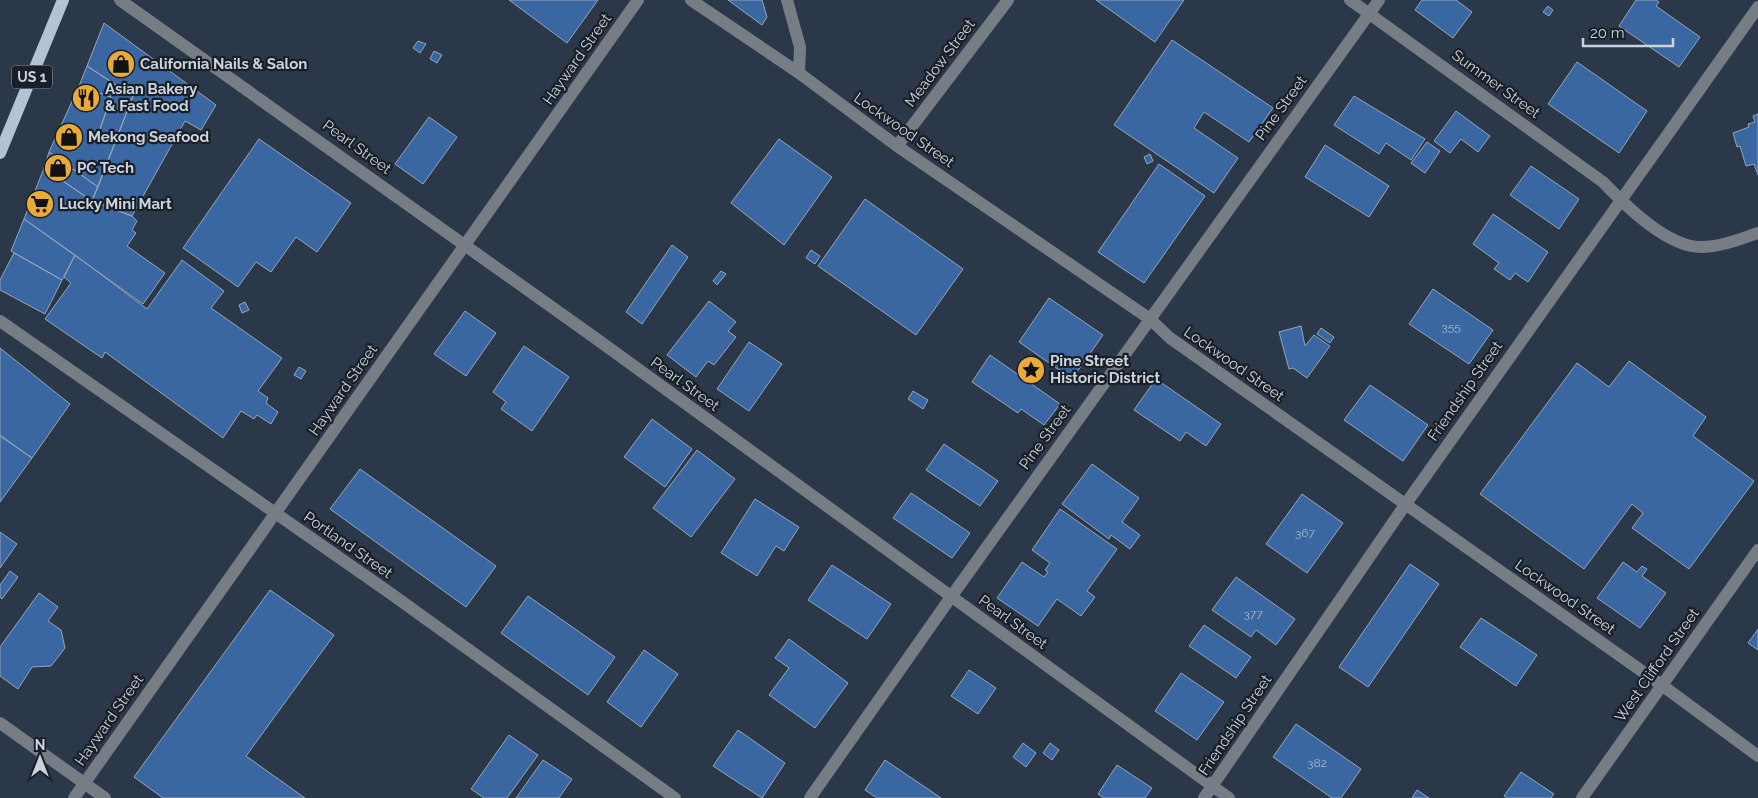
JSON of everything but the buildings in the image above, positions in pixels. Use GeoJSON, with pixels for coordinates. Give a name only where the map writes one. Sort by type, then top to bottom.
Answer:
{"type":"FeatureCollection","features":[{"type":"Feature","properties":{"kind":"main road","name":"US 1"},"geometry":{"type":"LineString","coordinates":[[0,153],[63,0]]}},
{"type":"Feature","properties":{"kind":"street","name":"Pearl Street"},"geometry":{"type":"LineString","coordinates":[[120,0],[331,148],[465,247],[598,340],[1229,798]]}},
{"type":"Feature","properties":{"kind":"street","name":"Hayward Street"},"geometry":{"type":"LineString","coordinates":[[74,798],[638,0]]}},
{"type":"Feature","properties":{"kind":"street","name":"Lockwood Street"},"geometry":{"type":"LineString","coordinates":[[691,0],[799,73],[897,146],[1150,319],[1170,338],[1663,686],[1758,756]]}},
{"type":"Feature","properties":{"kind":"street"},"geometry":{"type":"LineString","coordinates":[[787,0],[800,46],[799,73]]}},
{"type":"Feature","properties":{"kind":"street","name":"Meadow Street"},"geometry":{"type":"LineString","coordinates":[[897,146],[1008,0]]}},
{"type":"Feature","properties":{"kind":"street","name":"Summer Street"},"geometry":{"type":"LineString","coordinates":[[1350,0],[1534,131],[1621,198],[1639,216],[1674,242],[1700,247],[1726,244],[1758,233]]}},
{"type":"Feature","properties":{"kind":"street","name":"Pine Street"},"geometry":{"type":"LineString","coordinates":[[810,798],[951,597],[1379,0]]}},
{"type":"Feature","properties":{"kind":"street","name":"Friendship Street"},"geometry":{"type":"LineString","coordinates":[[1204,798],[1405,505],[1758,7]]}},
{"type":"Feature","properties":{"kind":"street","name":"Portland Street"},"geometry":{"type":"LineString","coordinates":[[0,321],[390,593],[675,798]]}},
{"type":"Feature","properties":{"kind":"street","name":"West Clifford Street"},"geometry":{"type":"LineString","coordinates":[[1582,798],[1758,550]]}},
{"type":"Feature","properties":{"kind":"street"},"geometry":{"type":"LineString","coordinates":[[0,723],[105,798]]}},
{"type":"Feature","properties":{"kind":"place","name":"California Nails & Salon"},"geometry":{"type":"Point","coordinates":[121,64]}},
{"type":"Feature","properties":{"kind":"place","name":"Asian Bakery & Fast Food"},"geometry":{"type":"Point","coordinates":[86,98]}},
{"type":"Feature","properties":{"kind":"place","name":"Mekong Seafood"},"geometry":{"type":"Point","coordinates":[69,137]}},
{"type":"Feature","properties":{"kind":"place","name":"PC Tech"},"geometry":{"type":"Point","coordinates":[58,168]}},
{"type":"Feature","properties":{"kind":"place","name":"Lucky Mini Mart"},"geometry":{"type":"Point","coordinates":[40,204]}},
{"type":"Feature","properties":{"kind":"place","name":"Pine Street Historic District"},"geometry":{"type":"Point","coordinates":[1031,370]}}]}
